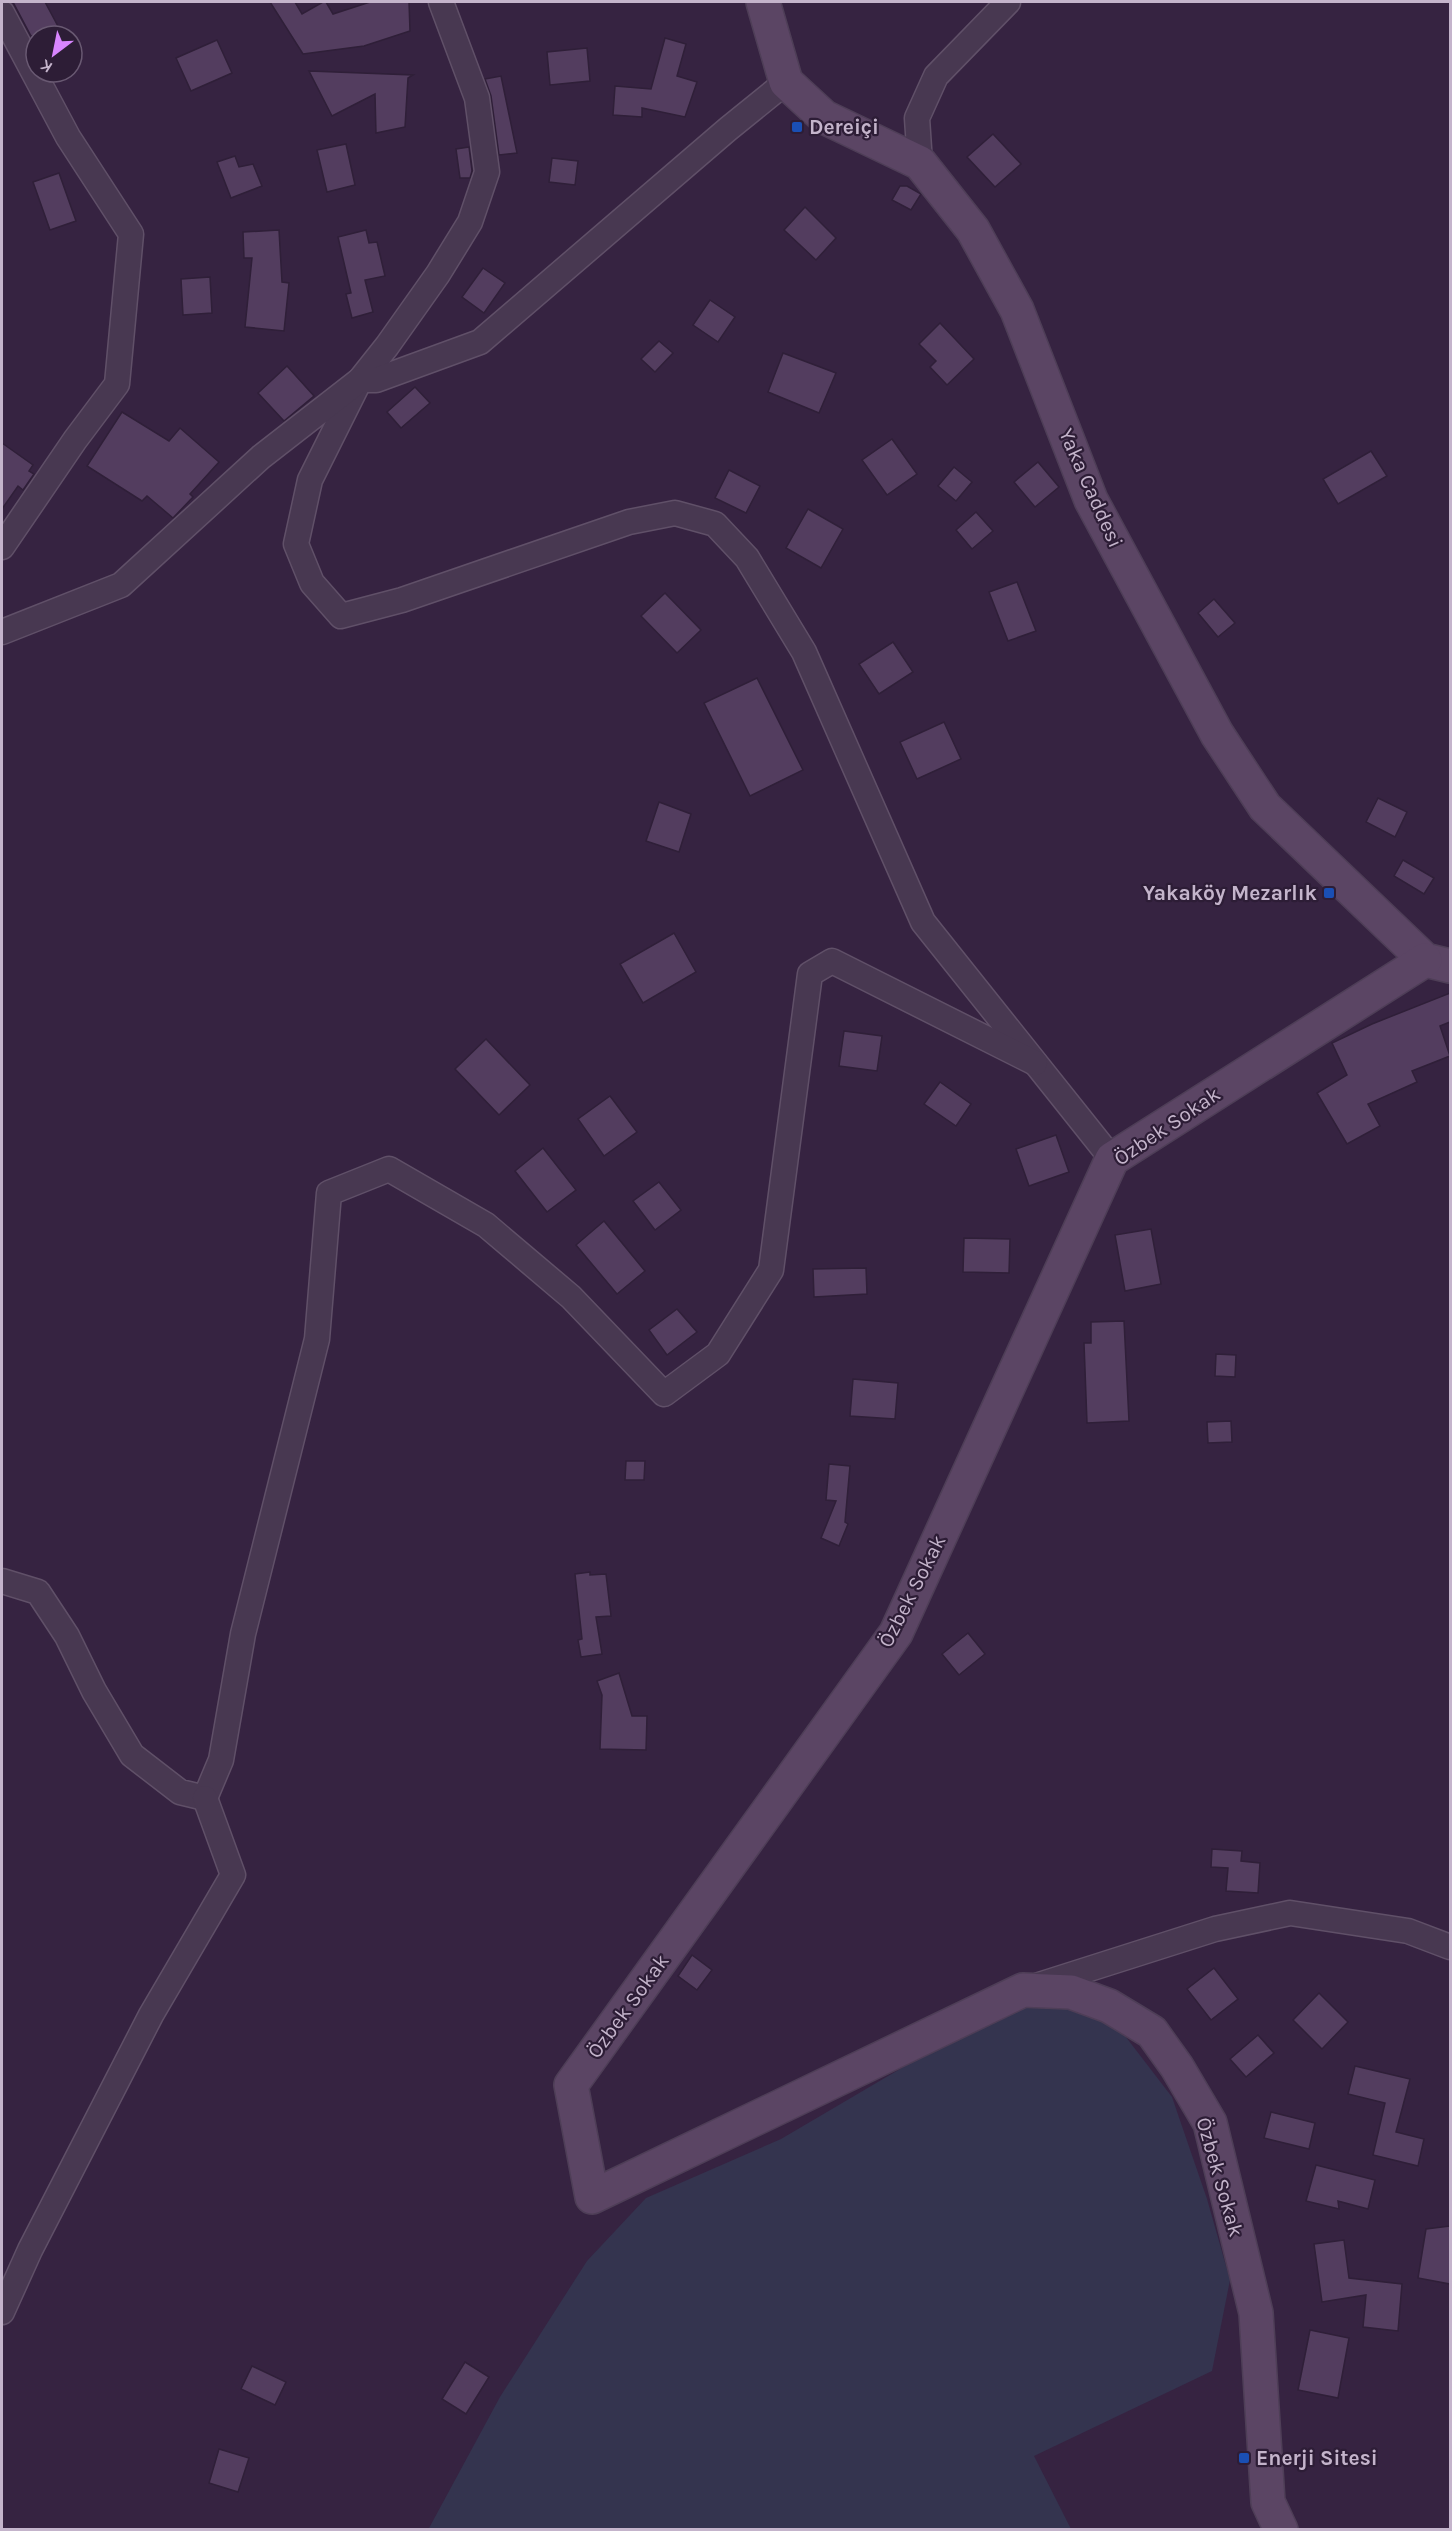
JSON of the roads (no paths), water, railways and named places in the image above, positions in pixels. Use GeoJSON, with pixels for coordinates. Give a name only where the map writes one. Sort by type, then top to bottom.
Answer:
{"type":"FeatureCollection","features":[{"type":"Feature","properties":{"kind":"street"},"geometry":{"type":"LineString","coordinates":[[441,2],[477,98],[487,172],[470,222],[438,274],[360,380],[310,480],[296,544],[312,583],[341,616],[402,600],[628,522],[675,513],[715,524],[747,558],[804,652],[923,922],[1112,1159]]}},
{"type":"Feature","properties":{"kind":"street"},"geometry":{"type":"LineString","coordinates":[[2,632],[121,585],[261,457],[360,380],[376,380],[480,342],[786,82],[763,2]]}},
{"type":"Feature","properties":{"kind":"street"},"geometry":{"type":"LineString","coordinates":[[920,163],[917,118],[936,76],[1005,2]]}},
{"type":"Feature","properties":{"kind":"street"},"geometry":{"type":"LineString","coordinates":[[2,13],[68,137],[131,234],[117,384],[75,440],[2,547]]}},
{"type":"Feature","properties":{"kind":"street","name":"Yaka Caddesi"},"geometry":{"type":"LineString","coordinates":[[786,82],[824,117],[920,163],[973,230],[1017,310],[1091,500],[1217,734],[1265,807],[1438,963]]}},
{"type":"Feature","properties":{"kind":"street"},"geometry":{"type":"LineString","coordinates":[[2,2312],[30,2250],[151,2015],[233,1875],[205,1798],[221,1760],[243,1634],[317,1338],[329,1193],[389,1169],[486,1225],[571,1297],[664,1394],[718,1354],[771,1269],[810,974],[832,961],[1035,1064]]}},
{"type":"Feature","properties":{"kind":"street","name":"Özbek Sokak"},"geometry":{"type":"LineString","coordinates":[[1281,2529],[1268,2502],[1256,2313],[1210,2123],[1177,2067],[1152,2032],[1109,2006],[1071,1992],[1023,1990],[592,2197],[572,2085],[896,1633],[1112,1159],[1438,963]]}},
{"type":"Feature","properties":{"kind":"street"},"geometry":{"type":"LineString","coordinates":[[2,1581],[38,1592],[67,1636],[94,1691],[132,1755],[180,1792],[205,1798]]}},
{"type":"Feature","properties":{"kind":"street"},"geometry":{"type":"LineString","coordinates":[[1023,1990],[1215,1929],[1290,1913],[1408,1932],[1450,1947]]}},
{"type":"Feature","properties":{"kind":"place","name":"Dereiçi"},"geometry":{"type":"Point","coordinates":[797,127]}},
{"type":"Feature","properties":{"kind":"place","name":"Yakaköy Mezarlık"},"geometry":{"type":"Point","coordinates":[1329,893]}},
{"type":"Feature","properties":{"kind":"place","name":"Enerji Sitesi"},"geometry":{"type":"Point","coordinates":[1244,2458]}}]}
